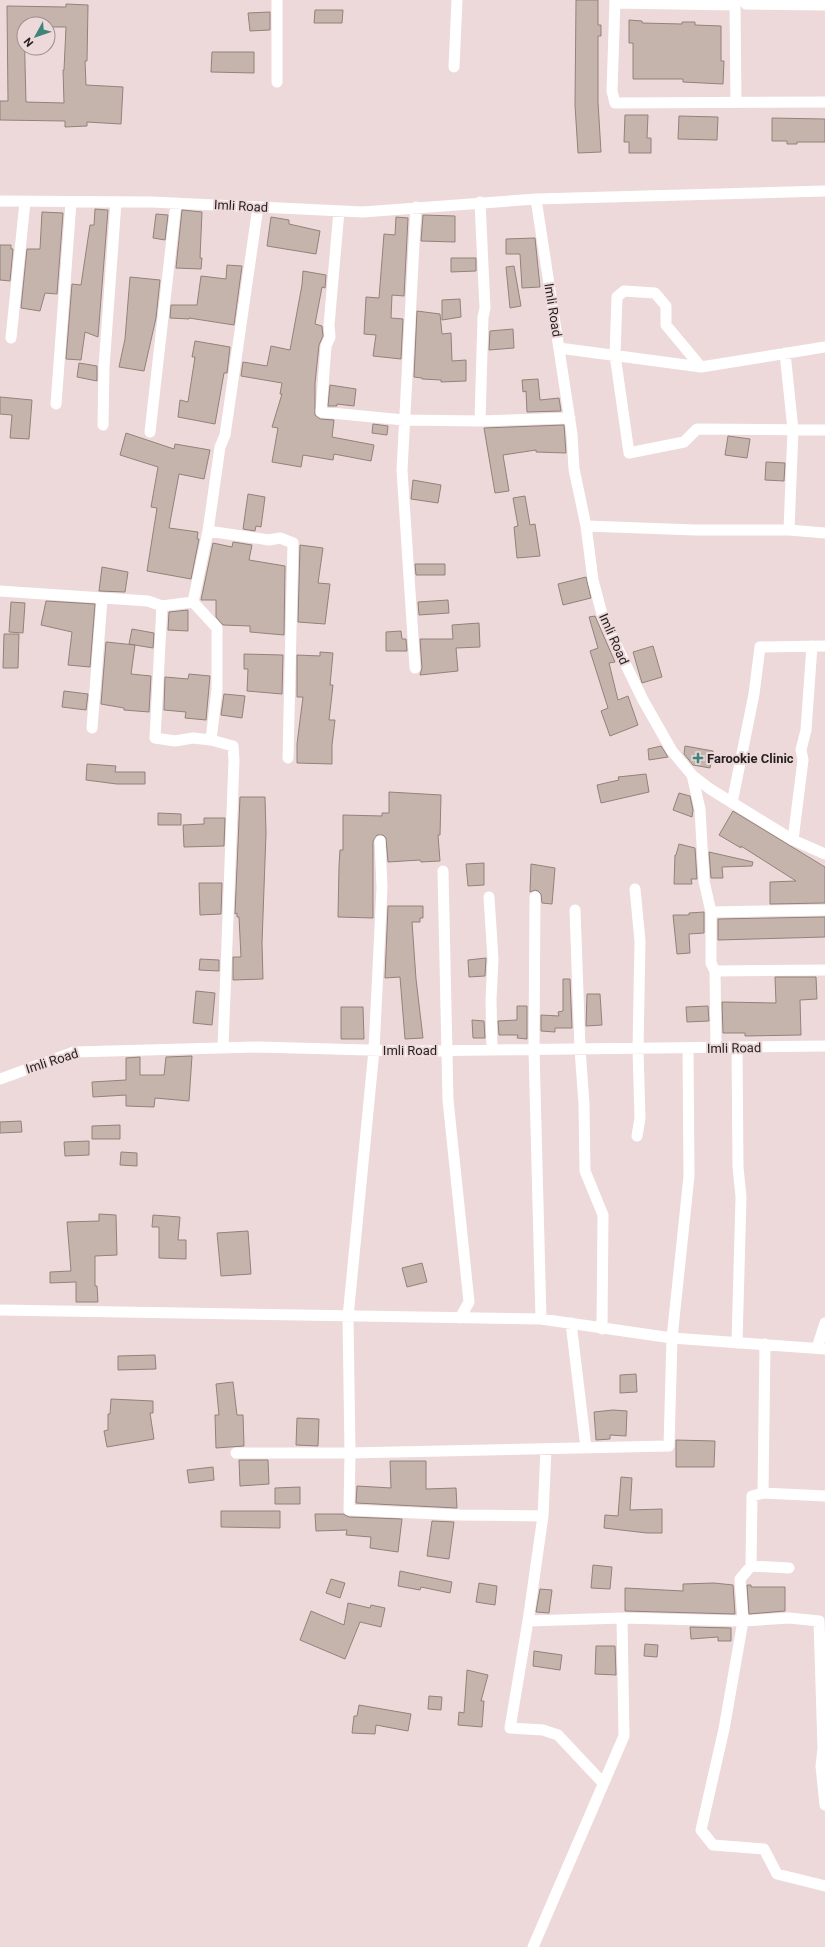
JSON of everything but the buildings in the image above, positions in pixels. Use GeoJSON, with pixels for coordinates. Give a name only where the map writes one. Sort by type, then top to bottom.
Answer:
{"type":"FeatureCollection","features":[{"type":"Feature","properties":{"kind":"street"},"geometry":{"type":"LineString","coordinates":[[277,82],[278,0]]}},
{"type":"Feature","properties":{"kind":"street"},"geometry":{"type":"LineString","coordinates":[[454,67],[457,0]]}},
{"type":"Feature","properties":{"kind":"street"},"geometry":{"type":"LineString","coordinates":[[744,0],[746,4],[825,4]]}},
{"type":"Feature","properties":{"kind":"street"},"geometry":{"type":"LineString","coordinates":[[736,102],[734,5],[615,2],[612,91],[615,103],[825,102]]}},
{"type":"Feature","properties":{"kind":"street"},"geometry":{"type":"LineString","coordinates":[[536,199],[825,191]]}},
{"type":"Feature","properties":{"kind":"street","name":"Imli Road"},"geometry":{"type":"LineString","coordinates":[[0,201],[176,202],[363,212],[480,202],[536,199],[570,418],[574,469],[586,526],[593,580],[603,618],[643,700],[672,751],[692,775],[710,789],[793,840],[825,854]]}},
{"type":"Feature","properties":{"kind":"street"},"geometry":{"type":"LineString","coordinates":[[11,338],[25,202]]}},
{"type":"Feature","properties":{"kind":"street"},"geometry":{"type":"LineString","coordinates":[[56,404],[71,202]]}},
{"type":"Feature","properties":{"kind":"street"},"geometry":{"type":"LineString","coordinates":[[103,425],[104,367],[116,202]]}},
{"type":"Feature","properties":{"kind":"street"},"geometry":{"type":"LineString","coordinates":[[150,432],[176,202]]}},
{"type":"Feature","properties":{"kind":"street"},"geometry":{"type":"LineString","coordinates":[[480,202],[486,308],[483,317],[480,421]]}},
{"type":"Feature","properties":{"kind":"street"},"geometry":{"type":"LineString","coordinates":[[193,602],[208,531],[220,447],[225,436],[258,207]]}},
{"type":"Feature","properties":{"kind":"street"},"geometry":{"type":"LineString","coordinates":[[415,668],[402,470],[416,207]]}},
{"type":"Feature","properties":{"kind":"street"},"geometry":{"type":"LineString","coordinates":[[340,211],[329,325],[330,337],[326,346],[321,412],[404,420],[480,421],[570,418]]}},
{"type":"Feature","properties":{"kind":"street"},"geometry":{"type":"LineString","coordinates":[[701,367],[666,325],[666,306],[655,293],[624,290],[617,297],[615,355],[629,453],[684,442],[696,429],[825,430]]}},
{"type":"Feature","properties":{"kind":"street"},"geometry":{"type":"LineString","coordinates":[[559,348],[701,367],[825,347]]}},
{"type":"Feature","properties":{"kind":"street"},"geometry":{"type":"LineString","coordinates":[[785,353],[793,430],[789,530]]}},
{"type":"Feature","properties":{"kind":"street"},"geometry":{"type":"LineString","coordinates":[[586,526],[695,530],[789,530],[825,533]]}},
{"type":"Feature","properties":{"kind":"street"},"geometry":{"type":"LineString","coordinates":[[208,531],[269,540],[280,538],[293,543],[288,758]]}},
{"type":"Feature","properties":{"kind":"street"},"geometry":{"type":"LineString","coordinates":[[0,591],[148,601],[162,606],[193,602]]}},
{"type":"Feature","properties":{"kind":"street"},"geometry":{"type":"LineString","coordinates":[[92,728],[102,599]]}},
{"type":"Feature","properties":{"kind":"street"},"geometry":{"type":"LineString","coordinates":[[193,602],[217,628],[217,689],[212,740]]}},
{"type":"Feature","properties":{"kind":"street"},"geometry":{"type":"LineString","coordinates":[[162,606],[155,738],[175,741],[193,738],[212,740],[233,746],[234,760],[223,1047]]}},
{"type":"Feature","properties":{"kind":"street"},"geometry":{"type":"LineString","coordinates":[[793,840],[803,760],[801,750],[806,730],[812,646]]}},
{"type":"Feature","properties":{"kind":"street"},"geometry":{"type":"LineString","coordinates":[[732,803],[754,694],[760,647],[825,646]]}},
{"type":"Feature","properties":{"kind":"street"},"geometry":{"type":"LineString","coordinates":[[692,775],[700,810],[704,881],[710,912],[711,963],[715,971],[716,1048]]}},
{"type":"Feature","properties":{"kind":"street"},"geometry":{"type":"LineString","coordinates":[[380,841],[382,887],[374,1050],[348,1317],[350,1453],[349,1510],[460,1515],[543,1516]]}},
{"type":"Feature","properties":{"kind":"street"},"geometry":{"type":"LineString","coordinates":[[443,871],[448,1100],[469,1302],[460,1318]]}},
{"type":"Feature","properties":{"kind":"street"},"geometry":{"type":"LineString","coordinates":[[635,889],[640,941],[638,1049],[640,1118],[638,1136]]}},
{"type":"Feature","properties":{"kind":"street"},"geometry":{"type":"LineString","coordinates":[[489,897],[493,959],[491,1000],[492,1050]]}},
{"type":"Feature","properties":{"kind":"street"},"geometry":{"type":"LineString","coordinates":[[535,897],[534,1050],[541,1319]]}},
{"type":"Feature","properties":{"kind":"street"},"geometry":{"type":"LineString","coordinates":[[575,910],[580,1049],[584,1104],[585,1171],[603,1215],[602,1328]]}},
{"type":"Feature","properties":{"kind":"street"},"geometry":{"type":"LineString","coordinates":[[710,912],[825,910]]}},
{"type":"Feature","properties":{"kind":"street"},"geometry":{"type":"LineString","coordinates":[[715,971],[825,970]]}},
{"type":"Feature","properties":{"kind":"street","name":"Imli Road"},"geometry":{"type":"LineString","coordinates":[[0,1079],[74,1052],[259,1046],[374,1050],[534,1050],[825,1046]]}},
{"type":"Feature","properties":{"kind":"street"},"geometry":{"type":"LineString","coordinates":[[236,1453],[350,1453],[670,1446],[672,1338],[688,1176],[688,1048]]}},
{"type":"Feature","properties":{"kind":"street"},"geometry":{"type":"LineString","coordinates":[[737,1048],[738,1167],[741,1197],[737,1343]]}},
{"type":"Feature","properties":{"kind":"street"},"geometry":{"type":"LineString","coordinates":[[0,1310],[348,1317],[541,1319],[672,1338],[821,1348],[825,1323]]}},
{"type":"Feature","properties":{"kind":"street"},"geometry":{"type":"LineString","coordinates":[[571,1323],[586,1448]]}},
{"type":"Feature","properties":{"kind":"street"},"geometry":{"type":"LineString","coordinates":[[763,1493],[765,1344]]}},
{"type":"Feature","properties":{"kind":"street"},"geometry":{"type":"LineString","coordinates":[[546,1449],[543,1516],[528,1621],[510,1728],[543,1730],[558,1735],[603,1783]]}},
{"type":"Feature","properties":{"kind":"street"},"geometry":{"type":"LineString","coordinates":[[825,1496],[763,1493],[752,1496],[751,1566],[740,1579],[743,1621],[724,1729],[701,1830],[713,1845],[764,1849],[777,1874],[825,1886]]}},
{"type":"Feature","properties":{"kind":"street"},"geometry":{"type":"LineString","coordinates":[[751,1566],[789,1568]]}},
{"type":"Feature","properties":{"kind":"street"},"geometry":{"type":"LineString","coordinates":[[528,1621],[622,1618],[743,1621],[789,1618],[819,1621],[823,1748],[821,1766],[825,1805]]}},
{"type":"Feature","properties":{"kind":"street"},"geometry":{"type":"LineString","coordinates":[[533,1947],[624,1736],[622,1618]]}},
{"type":"Feature","properties":{"kind":"place","name":"Farookie Clinic"},"geometry":{"type":"Point","coordinates":[698,758]}}]}
